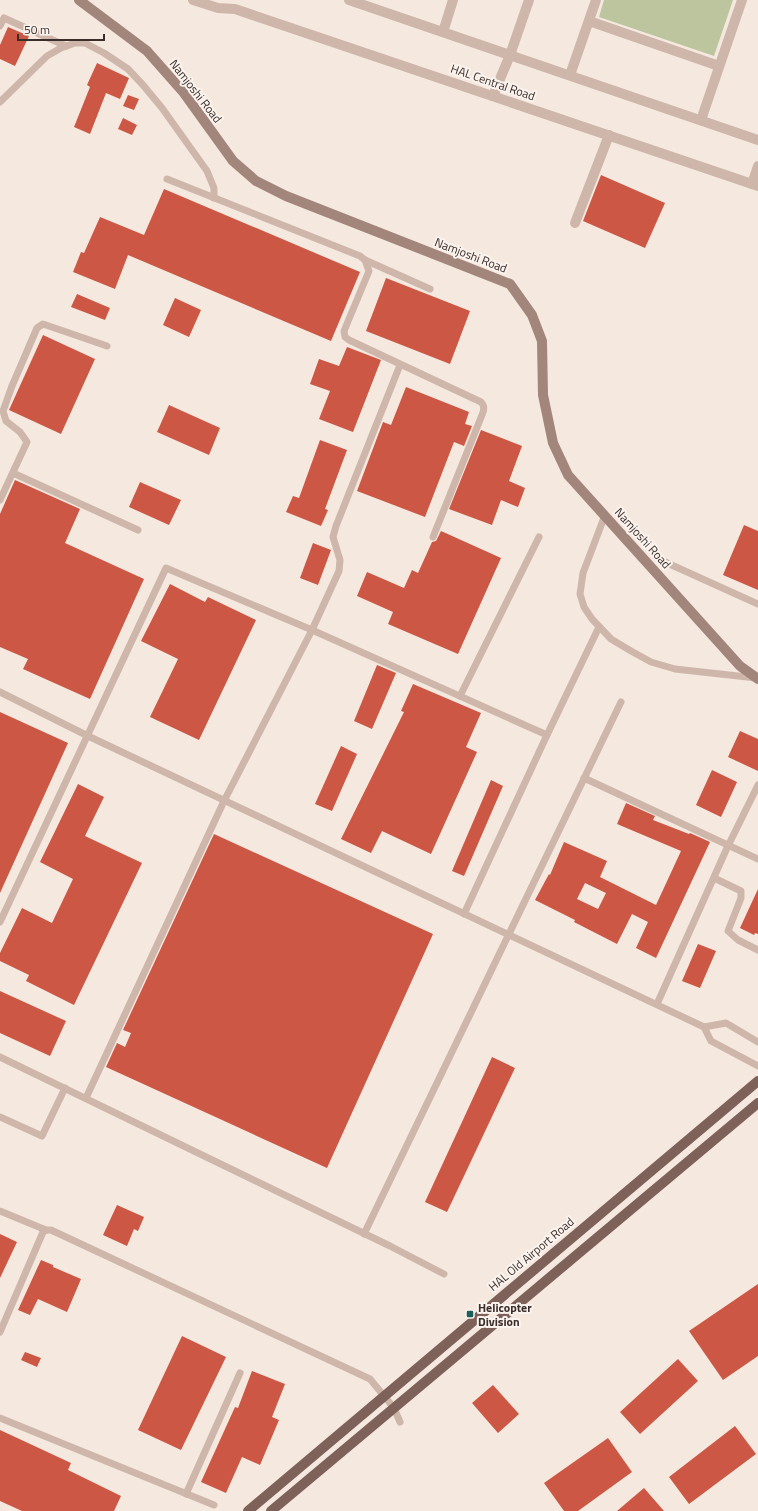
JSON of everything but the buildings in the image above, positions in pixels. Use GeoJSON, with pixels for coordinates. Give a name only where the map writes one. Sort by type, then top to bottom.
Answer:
{"type":"FeatureCollection","features":[{"type":"Feature","properties":{"kind":"main road","name":"Namjoshi Road"},"geometry":{"type":"LineString","coordinates":[[79,0],[147,51],[184,93],[233,161],[256,181],[286,196],[510,284],[532,315],[542,341],[543,395],[553,443],[568,475],[740,666],[757,679]]}},
{"type":"Feature","properties":{"kind":"main road","name":"HAL Old Airport Road"},"geometry":{"type":"LineString","coordinates":[[248,1511],[758,1081]]}},
{"type":"Feature","properties":{"kind":"main road"},"geometry":{"type":"LineString","coordinates":[[271,1511],[758,1103]]}},
{"type":"Feature","properties":{"kind":"street","name":"HAL Central Road"},"geometry":{"type":"LineString","coordinates":[[193,0],[218,8],[237,4],[493,96],[755,185]]}},
{"type":"Feature","properties":{"kind":"street"},"geometry":{"type":"LineString","coordinates":[[349,0],[758,140]]}},
{"type":"Feature","properties":{"kind":"street"},"geometry":{"type":"LineString","coordinates":[[443,32],[454,0]]}},
{"type":"Feature","properties":{"kind":"street"},"geometry":{"type":"LineString","coordinates":[[493,96],[510,55],[529,0]]}},
{"type":"Feature","properties":{"kind":"street"},"geometry":{"type":"LineString","coordinates":[[570,76],[596,0]]}},
{"type":"Feature","properties":{"kind":"street"},"geometry":{"type":"LineString","coordinates":[[700,120],[742,0]]}},
{"type":"Feature","properties":{"kind":"street"},"geometry":{"type":"LineString","coordinates":[[589,22],[719,66]]}},
{"type":"Feature","properties":{"kind":"street"},"geometry":{"type":"LineString","coordinates":[[575,223],[609,135]]}},
{"type":"Feature","properties":{"kind":"street"},"geometry":{"type":"LineString","coordinates":[[755,185],[758,166]]}},
{"type":"Feature","properties":{"kind":"lane"},"geometry":{"type":"LineString","coordinates":[[0,26],[4,18],[66,46]]}},
{"type":"Feature","properties":{"kind":"lane"},"geometry":{"type":"LineString","coordinates":[[0,102],[47,56],[66,46],[75,43],[85,43],[104,53],[128,69],[162,108],[207,171],[214,188],[214,198]]}},
{"type":"Feature","properties":{"kind":"lane"},"geometry":{"type":"LineString","coordinates":[[167,179],[360,256],[365,260],[430,289]]}},
{"type":"Feature","properties":{"kind":"lane"},"geometry":{"type":"LineString","coordinates":[[365,260],[369,271],[344,331],[345,337],[400,365],[481,402],[484,407],[433,537]]}},
{"type":"Feature","properties":{"kind":"lane"},"geometry":{"type":"LineString","coordinates":[[0,500],[27,442],[20,432],[6,421],[3,411],[37,328],[43,324],[107,346]]}},
{"type":"Feature","properties":{"kind":"lane"},"geometry":{"type":"LineString","coordinates":[[86,1098],[224,801],[312,630],[339,570],[340,560],[333,537],[336,526],[400,365]]}},
{"type":"Feature","properties":{"kind":"lane"},"geometry":{"type":"LineString","coordinates":[[13,473],[138,530]]}},
{"type":"Feature","properties":{"kind":"lane"},"geometry":{"type":"LineString","coordinates":[[605,515],[583,573],[580,594],[584,607],[599,627],[611,639],[652,662],[675,669],[757,679]]}},
{"type":"Feature","properties":{"kind":"lane"},"geometry":{"type":"LineString","coordinates":[[460,696],[539,537]]}},
{"type":"Feature","properties":{"kind":"lane"},"geometry":{"type":"LineString","coordinates":[[665,562],[758,604]]}},
{"type":"Feature","properties":{"kind":"lane"},"geometry":{"type":"LineString","coordinates":[[0,922],[166,568],[312,630],[547,735]]}},
{"type":"Feature","properties":{"kind":"lane"},"geometry":{"type":"LineString","coordinates":[[464,914],[599,627]]}},
{"type":"Feature","properties":{"kind":"lane"},"geometry":{"type":"LineString","coordinates":[[0,692],[224,801],[704,1027],[726,1023],[758,1042]]}},
{"type":"Feature","properties":{"kind":"lane"},"geometry":{"type":"LineString","coordinates":[[364,1234],[621,702]]}},
{"type":"Feature","properties":{"kind":"lane"},"geometry":{"type":"LineString","coordinates":[[584,778],[758,859]]}},
{"type":"Feature","properties":{"kind":"lane"},"geometry":{"type":"LineString","coordinates":[[657,1004],[728,846],[758,785]]}},
{"type":"Feature","properties":{"kind":"lane"},"geometry":{"type":"LineString","coordinates":[[714,878],[741,891],[741,898],[728,931],[738,940],[758,950]]}},
{"type":"Feature","properties":{"kind":"lane"},"geometry":{"type":"LineString","coordinates":[[704,1027],[711,1041],[758,1066]]}},
{"type":"Feature","properties":{"kind":"lane"},"geometry":{"type":"LineString","coordinates":[[0,1058],[86,1098],[444,1274]]}},
{"type":"Feature","properties":{"kind":"lane"},"geometry":{"type":"LineString","coordinates":[[0,1117],[42,1136],[65,1088]]}},
{"type":"Feature","properties":{"kind":"lane"},"geometry":{"type":"LineString","coordinates":[[0,1211],[46,1230],[56,1232],[370,1379],[394,1408],[400,1422]]}},
{"type":"Feature","properties":{"kind":"lane"},"geometry":{"type":"LineString","coordinates":[[0,1332],[43,1232],[46,1230]]}},
{"type":"Feature","properties":{"kind":"lane"},"geometry":{"type":"LineString","coordinates":[[186,1494],[240,1373]]}},
{"type":"Feature","properties":{"kind":"lane"},"geometry":{"type":"LineString","coordinates":[[0,1418],[214,1505]]}},
{"type":"Feature","properties":{"kind":"green space"},"geometry":{"type":"Polygon","coordinates":[[[604,0],[733,0],[714,56],[599,17],[604,0]]]}},
{"type":"Feature","properties":{"kind":"place","name":"Helicopter Division"},"geometry":{"type":"Point","coordinates":[470,1314]}}]}
